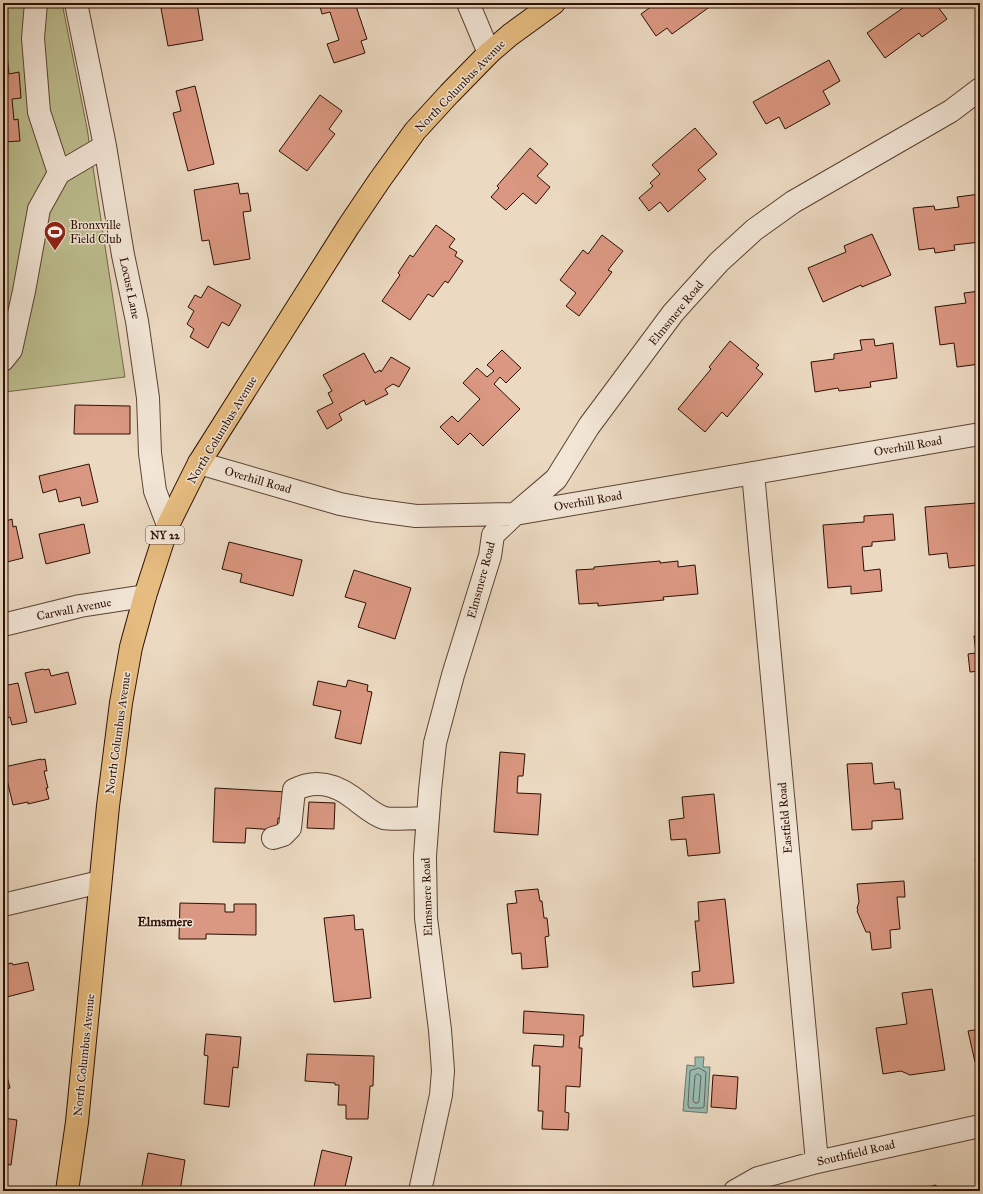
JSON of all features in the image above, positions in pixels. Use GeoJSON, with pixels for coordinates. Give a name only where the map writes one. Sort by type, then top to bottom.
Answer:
{"type":"FeatureCollection","features":[{"type":"Feature","properties":{"kind":"main road","name":"North Columbus Avenue"},"geometry":{"type":"LineString","coordinates":[[67,1191],[77,1122],[100,882],[121,703],[131,647],[145,596],[168,525],[199,463],[379,181],[415,131],[489,53],[510,35],[554,3]]}},
{"type":"Feature","properties":{"kind":"street"},"geometry":{"type":"LineString","coordinates":[[36,3],[33,38],[38,112],[59,173]]}},
{"type":"Feature","properties":{"kind":"street","name":"Locust Lane"},"geometry":{"type":"LineString","coordinates":[[76,3],[105,146],[123,255],[138,329],[148,398],[150,453],[155,492],[168,525]]}},
{"type":"Feature","properties":{"kind":"street"},"geometry":{"type":"LineString","coordinates":[[468,3],[489,53]]}},
{"type":"Feature","properties":{"kind":"street","name":"Elmsmere Road"},"geometry":{"type":"LineString","coordinates":[[420,1191],[438,1109],[443,1071],[440,1030],[426,918],[425,856],[427,818],[435,743],[453,675],[490,556],[493,535],[556,479],[589,426],[673,313],[725,256],[754,230],[793,202],[951,111],[980,89]]}},
{"type":"Feature","properties":{"kind":"street"},"geometry":{"type":"LineString","coordinates":[[3,360],[10,350],[24,291],[39,209],[59,173],[105,146]]}},
{"type":"Feature","properties":{"kind":"street","name":"Overhill Road"},"geometry":{"type":"LineString","coordinates":[[199,463],[340,504],[372,510],[416,516],[515,514],[980,434]]}},
{"type":"Feature","properties":{"kind":"street","name":"Eastfield Road"},"geometry":{"type":"LineString","coordinates":[[753,474],[817,1162]]}},
{"type":"Feature","properties":{"kind":"street","name":"Carwall Avenue"},"geometry":{"type":"LineString","coordinates":[[3,624],[80,606],[145,596]]}},
{"type":"Feature","properties":{"kind":"street"},"geometry":{"type":"LineString","coordinates":[[273,838],[283,835],[290,828],[294,790],[304,785],[314,783],[330,786],[342,791],[366,808],[384,818],[427,818]]}},
{"type":"Feature","properties":{"kind":"street"},"geometry":{"type":"LineString","coordinates":[[3,904],[100,882]]}},
{"type":"Feature","properties":{"kind":"street","name":"Southfield Road"},"geometry":{"type":"LineString","coordinates":[[735,1191],[758,1178],[817,1162],[980,1126]]}},
{"type":"Feature","properties":{"kind":"green space","name":"Bronxville Field Club"},"geometry":{"type":"Polygon","coordinates":[[[3,3],[62,3],[87,128],[125,377],[5,392],[3,401],[3,3]]]}},
{"type":"Feature","properties":{"kind":"water"},"geometry":{"type":"Polygon","coordinates":[[[695,1057],[704,1057],[703,1067],[710,1067],[707,1113],[683,1111],[687,1065],[695,1066],[695,1057]]]}},
{"type":"Feature","properties":{"kind":"building"},"geometry":{"type":"Polygon","coordinates":[[[160,3],[197,3],[203,40],[168,46],[160,3]]]}},
{"type":"Feature","properties":{"kind":"building"},"geometry":{"type":"Polygon","coordinates":[[[319,3],[355,3],[367,39],[361,41],[365,53],[334,63],[327,44],[339,40],[330,12],[322,14],[319,3]]]}},
{"type":"Feature","properties":{"kind":"building"},"geometry":{"type":"Polygon","coordinates":[[[656,3],[715,3],[672,34],[667,28],[656,36],[641,14],[656,3]]]}},
{"type":"Feature","properties":{"kind":"building"},"geometry":{"type":"Polygon","coordinates":[[[910,3],[935,3],[947,19],[922,37],[919,33],[885,58],[867,33],[910,3]]]}},
{"type":"Feature","properties":{"kind":"building"},"geometry":{"type":"Polygon","coordinates":[[[3,19],[9,74],[19,72],[21,98],[12,99],[14,120],[18,119],[20,141],[3,142],[3,19]]]}},
{"type":"Feature","properties":{"kind":"building"},"geometry":{"type":"Polygon","coordinates":[[[829,60],[840,81],[823,91],[830,104],[785,129],[779,117],[766,124],[753,102],[829,60]]]}},
{"type":"Feature","properties":{"kind":"building"},"geometry":{"type":"Polygon","coordinates":[[[195,86],[214,164],[188,171],[173,113],[181,111],[176,91],[195,86]]]}},
{"type":"Feature","properties":{"kind":"building"},"geometry":{"type":"Polygon","coordinates":[[[320,95],[342,111],[329,129],[335,134],[307,171],[279,151],[320,95]]]}},
{"type":"Feature","properties":{"kind":"building"},"geometry":{"type":"Polygon","coordinates":[[[695,128],[717,154],[698,170],[706,179],[668,212],[660,202],[649,211],[639,198],[653,186],[650,183],[660,174],[652,165],[695,128]]]}},
{"type":"Feature","properties":{"kind":"building"},"geometry":{"type":"Polygon","coordinates":[[[530,148],[548,164],[537,176],[550,187],[536,204],[523,193],[506,210],[491,197],[499,188],[497,186],[530,148]]]}},
{"type":"Feature","properties":{"kind":"building"},"geometry":{"type":"Polygon","coordinates":[[[238,183],[240,194],[248,193],[251,211],[243,212],[250,259],[214,265],[209,240],[202,241],[194,190],[238,183]]]}},
{"type":"Feature","properties":{"kind":"building"},"geometry":{"type":"Polygon","coordinates":[[[980,194],[980,242],[954,245],[955,250],[935,253],[934,248],[919,250],[913,208],[934,206],[935,210],[959,207],[957,197],[980,194]]]}},
{"type":"Feature","properties":{"kind":"building"},"geometry":{"type":"Polygon","coordinates":[[[436,225],[455,239],[449,247],[457,252],[455,256],[463,261],[448,283],[445,281],[433,297],[428,294],[410,320],[382,301],[400,275],[398,273],[410,255],[413,257],[436,225]]]}},
{"type":"Feature","properties":{"kind":"building"},"geometry":{"type":"Polygon","coordinates":[[[872,234],[891,275],[862,287],[861,285],[823,302],[808,268],[846,252],[844,246],[872,234]]]}},
{"type":"Feature","properties":{"kind":"building"},"geometry":{"type":"Polygon","coordinates":[[[602,235],[623,251],[608,270],[612,272],[579,316],[566,306],[576,293],[560,280],[583,250],[588,254],[602,235]]]}},
{"type":"Feature","properties":{"kind":"building"},"geometry":{"type":"Polygon","coordinates":[[[208,286],[241,305],[229,326],[222,322],[208,348],[190,337],[194,329],[187,324],[194,311],[188,307],[195,295],[201,298],[208,286]]]}},
{"type":"Feature","properties":{"kind":"building"},"geometry":{"type":"Polygon","coordinates":[[[980,291],[980,364],[957,367],[954,343],[940,345],[935,307],[966,303],[964,293],[980,291]]]}},
{"type":"Feature","properties":{"kind":"building"},"geometry":{"type":"Polygon","coordinates":[[[874,339],[875,346],[893,343],[897,378],[870,382],[871,387],[839,391],[838,388],[815,392],[811,362],[834,359],[834,354],[862,350],[860,340],[874,339]]]}},
{"type":"Feature","properties":{"kind":"building"},"geometry":{"type":"Polygon","coordinates":[[[730,341],[759,365],[756,368],[763,374],[727,417],[722,412],[705,432],[678,409],[711,369],[709,367],[730,341]]]}},
{"type":"Feature","properties":{"kind":"building"},"geometry":{"type":"Polygon","coordinates":[[[502,350],[521,368],[506,383],[500,377],[494,384],[520,409],[483,446],[470,433],[458,445],[440,427],[452,416],[458,422],[480,399],[463,383],[477,368],[487,377],[494,371],[487,365],[502,350]]]}},
{"type":"Feature","properties":{"kind":"building"},"geometry":{"type":"Polygon","coordinates":[[[364,353],[375,373],[380,370],[381,372],[391,357],[410,368],[399,387],[393,384],[385,389],[388,394],[366,405],[364,400],[339,414],[342,420],[327,429],[317,411],[333,403],[328,393],[332,391],[323,375],[364,353]]]}},
{"type":"Feature","properties":{"kind":"building"},"geometry":{"type":"Polygon","coordinates":[[[75,405],[130,406],[130,434],[74,434],[75,405]]]}},
{"type":"Feature","properties":{"kind":"building"},"geometry":{"type":"Polygon","coordinates":[[[89,464],[98,502],[82,506],[80,497],[59,502],[56,489],[43,493],[39,476],[89,464]]]}},
{"type":"Feature","properties":{"kind":"building"},"geometry":{"type":"Polygon","coordinates":[[[980,500],[980,565],[949,568],[947,553],[929,555],[925,507],[977,503],[976,501],[980,500]]]}},
{"type":"Feature","properties":{"kind":"building"},"geometry":{"type":"Polygon","coordinates":[[[893,514],[895,540],[872,542],[872,546],[862,547],[864,571],[880,569],[882,591],[851,594],[851,586],[828,588],[823,525],[864,522],[864,516],[893,514]]]}},
{"type":"Feature","properties":{"kind":"building"},"geometry":{"type":"Polygon","coordinates":[[[12,519],[13,527],[16,526],[23,558],[3,563],[3,522],[12,519]]]}},
{"type":"Feature","properties":{"kind":"building"},"geometry":{"type":"Polygon","coordinates":[[[84,524],[90,553],[46,564],[39,534],[84,524]]]}},
{"type":"Feature","properties":{"kind":"building"},"geometry":{"type":"Polygon","coordinates":[[[229,542],[302,560],[293,596],[240,582],[242,574],[222,569],[229,542]]]}},
{"type":"Feature","properties":{"kind":"building"},"geometry":{"type":"Polygon","coordinates":[[[660,561],[660,563],[678,561],[678,567],[695,565],[698,594],[663,597],[664,600],[598,606],[598,603],[579,604],[576,570],[660,561]]]}},
{"type":"Feature","properties":{"kind":"building"},"geometry":{"type":"Polygon","coordinates":[[[354,570],[411,588],[395,639],[358,627],[366,603],[345,597],[354,570]]]}},
{"type":"Feature","properties":{"kind":"building"},"geometry":{"type":"Polygon","coordinates":[[[974,636],[980,636],[980,671],[970,672],[968,654],[976,653],[974,636]]]}},
{"type":"Feature","properties":{"kind":"building"},"geometry":{"type":"Polygon","coordinates":[[[49,669],[51,676],[68,672],[76,704],[35,713],[25,673],[49,669]]]}},
{"type":"Feature","properties":{"kind":"building"},"geometry":{"type":"Polygon","coordinates":[[[348,680],[368,685],[367,691],[372,692],[361,744],[335,738],[341,711],[313,705],[318,681],[346,687],[348,680]]]}},
{"type":"Feature","properties":{"kind":"building"},"geometry":{"type":"Polygon","coordinates":[[[18,683],[27,722],[12,725],[10,717],[3,719],[3,686],[18,683]]]}},
{"type":"Feature","properties":{"kind":"building"},"geometry":{"type":"Polygon","coordinates":[[[500,752],[525,754],[523,776],[518,776],[517,793],[541,794],[538,835],[494,832],[500,752]]]}},
{"type":"Feature","properties":{"kind":"building"},"geometry":{"type":"Polygon","coordinates":[[[45,759],[47,771],[44,771],[49,799],[28,804],[28,802],[13,805],[4,767],[45,759]]]}},
{"type":"Feature","properties":{"kind":"building"},"geometry":{"type":"Polygon","coordinates":[[[872,763],[874,784],[894,782],[895,789],[900,789],[903,819],[872,821],[872,829],[852,830],[847,764],[872,763]]]}},
{"type":"Feature","properties":{"kind":"building"},"geometry":{"type":"Polygon","coordinates":[[[215,788],[287,792],[286,819],[278,818],[277,830],[246,828],[245,843],[213,842],[215,788]]]}},
{"type":"Feature","properties":{"kind":"building"},"geometry":{"type":"Polygon","coordinates":[[[714,794],[720,853],[688,856],[686,839],[671,840],[669,820],[684,818],[682,797],[714,794]]]}},
{"type":"Feature","properties":{"kind":"building"},"geometry":{"type":"Polygon","coordinates":[[[309,802],[335,803],[334,829],[307,828],[309,802]]]}},
{"type":"Feature","properties":{"kind":"building"},"geometry":{"type":"Polygon","coordinates":[[[980,858],[980,885],[975,859],[980,858]]]}},
{"type":"Feature","properties":{"kind":"building"},"geometry":{"type":"Polygon","coordinates":[[[904,881],[905,897],[897,897],[900,929],[890,930],[891,948],[872,950],[870,932],[866,932],[857,911],[859,902],[857,884],[904,881]]]}},
{"type":"Feature","properties":{"kind":"building"},"geometry":{"type":"Polygon","coordinates":[[[538,889],[540,901],[542,901],[544,918],[547,918],[549,936],[545,937],[548,967],[522,969],[521,953],[512,954],[507,904],[517,903],[515,891],[538,889]]]}},
{"type":"Feature","properties":{"kind":"building"},"geometry":{"type":"Polygon","coordinates":[[[725,899],[734,983],[693,987],[692,972],[700,971],[695,921],[699,921],[698,902],[725,899]]]}},
{"type":"Feature","properties":{"kind":"building"},"geometry":{"type":"Polygon","coordinates":[[[180,903],[225,904],[225,912],[234,912],[234,904],[256,904],[256,935],[206,934],[206,939],[179,939],[180,903]]]}},
{"type":"Feature","properties":{"kind":"building"},"geometry":{"type":"Polygon","coordinates":[[[354,915],[355,930],[363,929],[371,998],[334,1002],[324,918],[354,915]]]}},
{"type":"Feature","properties":{"kind":"building"},"geometry":{"type":"Polygon","coordinates":[[[28,962],[34,990],[3,998],[3,965],[28,962]]]}},
{"type":"Feature","properties":{"kind":"building"},"geometry":{"type":"Polygon","coordinates":[[[932,989],[945,1070],[910,1075],[901,1071],[883,1074],[876,1028],[907,1024],[902,993],[932,989]]]}},
{"type":"Feature","properties":{"kind":"building"},"geometry":{"type":"Polygon","coordinates":[[[524,1011],[584,1015],[583,1036],[580,1036],[579,1048],[582,1048],[580,1087],[566,1086],[565,1112],[569,1113],[568,1130],[542,1129],[543,1111],[538,1111],[540,1066],[532,1066],[534,1045],[563,1047],[564,1035],[523,1033],[524,1011]]]}},
{"type":"Feature","properties":{"kind":"building"},"geometry":{"type":"Polygon","coordinates":[[[980,1029],[980,1061],[975,1062],[968,1031],[980,1029]]]}},
{"type":"Feature","properties":{"kind":"building"},"geometry":{"type":"Polygon","coordinates":[[[206,1034],[241,1037],[238,1068],[233,1067],[229,1107],[204,1104],[208,1056],[204,1055],[206,1034]]]}},
{"type":"Feature","properties":{"kind":"building"},"geometry":{"type":"Polygon","coordinates":[[[307,1054],[374,1056],[373,1086],[370,1086],[368,1119],[346,1119],[346,1105],[338,1105],[339,1085],[335,1085],[335,1083],[305,1081],[307,1054]]]}},
{"type":"Feature","properties":{"kind":"building"},"geometry":{"type":"Polygon","coordinates":[[[3,1061],[10,1088],[3,1090],[3,1061]]]}},
{"type":"Feature","properties":{"kind":"building"},"geometry":{"type":"Polygon","coordinates":[[[713,1075],[738,1077],[736,1109],[711,1107],[713,1075]]]}},
{"type":"Feature","properties":{"kind":"building"},"geometry":{"type":"Polygon","coordinates":[[[3,1118],[17,1120],[11,1165],[3,1164],[3,1118]]]}},
{"type":"Feature","properties":{"kind":"building"},"geometry":{"type":"Polygon","coordinates":[[[322,1150],[352,1157],[344,1191],[313,1191],[322,1150]]]}},
{"type":"Feature","properties":{"kind":"building"},"geometry":{"type":"Polygon","coordinates":[[[148,1153],[185,1160],[180,1191],[141,1191],[148,1153]]]}},
{"type":"Feature","properties":{"kind":"building"},"geometry":{"type":"Polygon","coordinates":[[[936,1185],[938,1191],[912,1191],[936,1185]]]}},
{"type":"Feature","properties":{"kind":"place","name":"Bronxville Field Club"},"geometry":{"type":"Point","coordinates":[55,252]}},
{"type":"Feature","properties":{"kind":"district","name":"Elmsmere"},"geometry":{"type":"Point","coordinates":[165,921]}}]}
